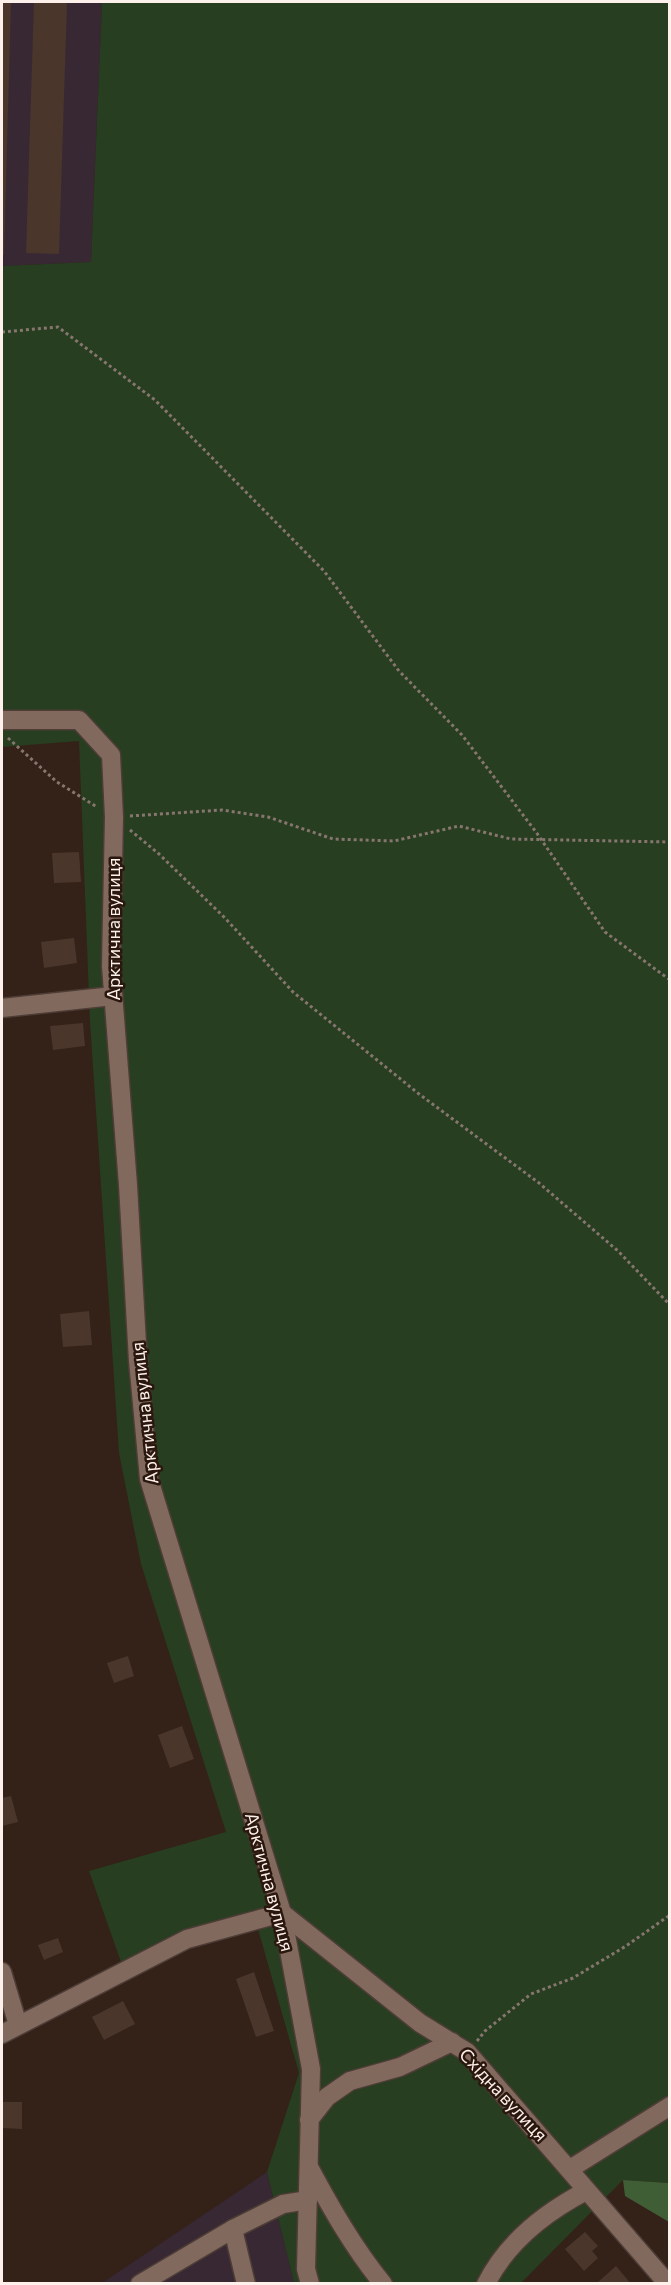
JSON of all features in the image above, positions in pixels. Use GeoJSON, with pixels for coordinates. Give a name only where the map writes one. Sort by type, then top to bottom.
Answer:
{"type":"FeatureCollection","features":[{"type":"Feature","properties":{"kind":"lane","name":"Арктична вулиця"},"geometry":{"type":"LineString","coordinates":[[2,720],[79,720],[111,755],[114,817],[111,966],[128,1185],[138,1361],[149,1479],[282,1913],[310,2069],[306,2269],[310,2283]]}},
{"type":"Feature","properties":{"kind":"lane"},"geometry":{"type":"LineString","coordinates":[[2,1008],[113,996]]}},
{"type":"Feature","properties":{"kind":"lane"},"geometry":{"type":"LineString","coordinates":[[2,2034],[188,1939],[282,1913]]}},
{"type":"Feature","properties":{"kind":"lane","name":"Східна вулиця"},"geometry":{"type":"LineString","coordinates":[[282,1913],[420,2022],[467,2052],[668,2283]]}},
{"type":"Feature","properties":{"kind":"lane"},"geometry":{"type":"LineString","coordinates":[[2,1972],[18,2025]]}},
{"type":"Feature","properties":{"kind":"lane"},"geometry":{"type":"LineString","coordinates":[[309,2120],[327,2097],[350,2081],[400,2067],[452,2042]]}},
{"type":"Feature","properties":{"kind":"lane"},"geometry":{"type":"LineString","coordinates":[[570,2169],[669,2106]]}},
{"type":"Feature","properties":{"kind":"lane"},"geometry":{"type":"LineString","coordinates":[[308,2166],[337,2219],[365,2262],[383,2283]]}},
{"type":"Feature","properties":{"kind":"lane"},"geometry":{"type":"LineString","coordinates":[[486,2283],[525,2232],[560,2205],[586,2191]]}},
{"type":"Feature","properties":{"kind":"lane"},"geometry":{"type":"LineString","coordinates":[[140,2283],[233,2229],[283,2204],[308,2200]]}},
{"type":"Feature","properties":{"kind":"lane"},"geometry":{"type":"LineString","coordinates":[[233,2229],[246,2283]]}},
{"type":"Feature","properties":{"kind":"path"},"geometry":{"type":"LineString","coordinates":[[2,332],[58,327],[155,400],[324,571],[399,671],[462,735],[541,840],[605,932],[669,980]]}},
{"type":"Feature","properties":{"kind":"path"},"geometry":{"type":"LineString","coordinates":[[2,732],[57,782],[114,817],[159,854],[225,918],[292,992],[419,1094],[539,1183],[618,1251],[669,1305]]}},
{"type":"Feature","properties":{"kind":"path"},"geometry":{"type":"LineString","coordinates":[[114,817],[222,810],[268,817],[333,839],[394,841],[459,826],[511,839],[669,842]]}},
{"type":"Feature","properties":{"kind":"path"},"geometry":{"type":"LineString","coordinates":[[467,2052],[485,2031],[531,1994],[573,1978],[626,1946],[669,1915]]}},
{"type":"Feature","properties":{"kind":"shaded area"},"geometry":{"type":"Polygon","coordinates":[[[2,2],[102,2],[91,262],[2,266],[2,2]]]}},
{"type":"Feature","properties":{"kind":"shaded area"},"geometry":{"type":"Polygon","coordinates":[[[267,2172],[294,2283],[102,2283],[267,2172]]]}},
{"type":"Feature","properties":{"kind":"green space"},"geometry":{"type":"Polygon","coordinates":[[[102,2],[669,2],[669,2183],[623,2180],[521,2283],[294,2283],[267,2172],[299,2073],[258,1929],[290,1912],[121,1962],[89,1871],[226,1832],[141,1564],[119,1453],[90,1022],[79,741],[2,747],[2,266],[91,262],[102,2]]]}},
{"type":"Feature","properties":{"kind":"green space"},"geometry":{"type":"Polygon","coordinates":[[[623,2180],[669,2183],[669,2222],[625,2196],[623,2180]]]}},
{"type":"Feature","properties":{"kind":"building"},"geometry":{"type":"Polygon","coordinates":[[[2,2],[11,2],[4,255],[2,255],[2,2]]]}},
{"type":"Feature","properties":{"kind":"building"},"geometry":{"type":"Polygon","coordinates":[[[34,2],[67,2],[59,254],[26,253],[34,2]]]}},
{"type":"Feature","properties":{"kind":"building"},"geometry":{"type":"Polygon","coordinates":[[[79,852],[81,882],[54,883],[52,853],[79,852]]]}},
{"type":"Feature","properties":{"kind":"building"},"geometry":{"type":"Polygon","coordinates":[[[74,938],[77,963],[44,968],[41,942],[74,938]]]}},
{"type":"Feature","properties":{"kind":"building"},"geometry":{"type":"Polygon","coordinates":[[[83,1023],[85,1046],[53,1050],[50,1026],[83,1023]]]}},
{"type":"Feature","properties":{"kind":"building"},"geometry":{"type":"Polygon","coordinates":[[[89,1311],[92,1345],[63,1347],[60,1314],[89,1311]]]}},
{"type":"Feature","properties":{"kind":"building"},"geometry":{"type":"Polygon","coordinates":[[[128,1656],[134,1676],[114,1683],[107,1663],[128,1656]]]}},
{"type":"Feature","properties":{"kind":"building"},"geometry":{"type":"Polygon","coordinates":[[[182,1726],[194,1759],[170,1768],[158,1735],[182,1726]]]}},
{"type":"Feature","properties":{"kind":"building"},"geometry":{"type":"Polygon","coordinates":[[[11,1796],[18,1822],[2,1826],[2,1798],[11,1796]]]}},
{"type":"Feature","properties":{"kind":"building"},"geometry":{"type":"Polygon","coordinates":[[[58,1938],[63,1952],[44,1960],[38,1945],[58,1938]]]}},
{"type":"Feature","properties":{"kind":"building"},"geometry":{"type":"Polygon","coordinates":[[[254,1972],[274,2031],[256,2037],[236,1979],[254,1972]]]}},
{"type":"Feature","properties":{"kind":"building"},"geometry":{"type":"Polygon","coordinates":[[[123,2001],[135,2024],[104,2040],[92,2017],[123,2001]]]}},
{"type":"Feature","properties":{"kind":"building"},"geometry":{"type":"Polygon","coordinates":[[[2,2102],[22,2102],[22,2129],[2,2128],[2,2102]]]}},
{"type":"Feature","properties":{"kind":"building"},"geometry":{"type":"Polygon","coordinates":[[[585,2232],[598,2246],[592,2251],[598,2258],[584,2271],[565,2249],[585,2232]]]}},
{"type":"Feature","properties":{"kind":"building"},"geometry":{"type":"Polygon","coordinates":[[[616,2266],[631,2284],[596,2284],[616,2266]]]}}]}
